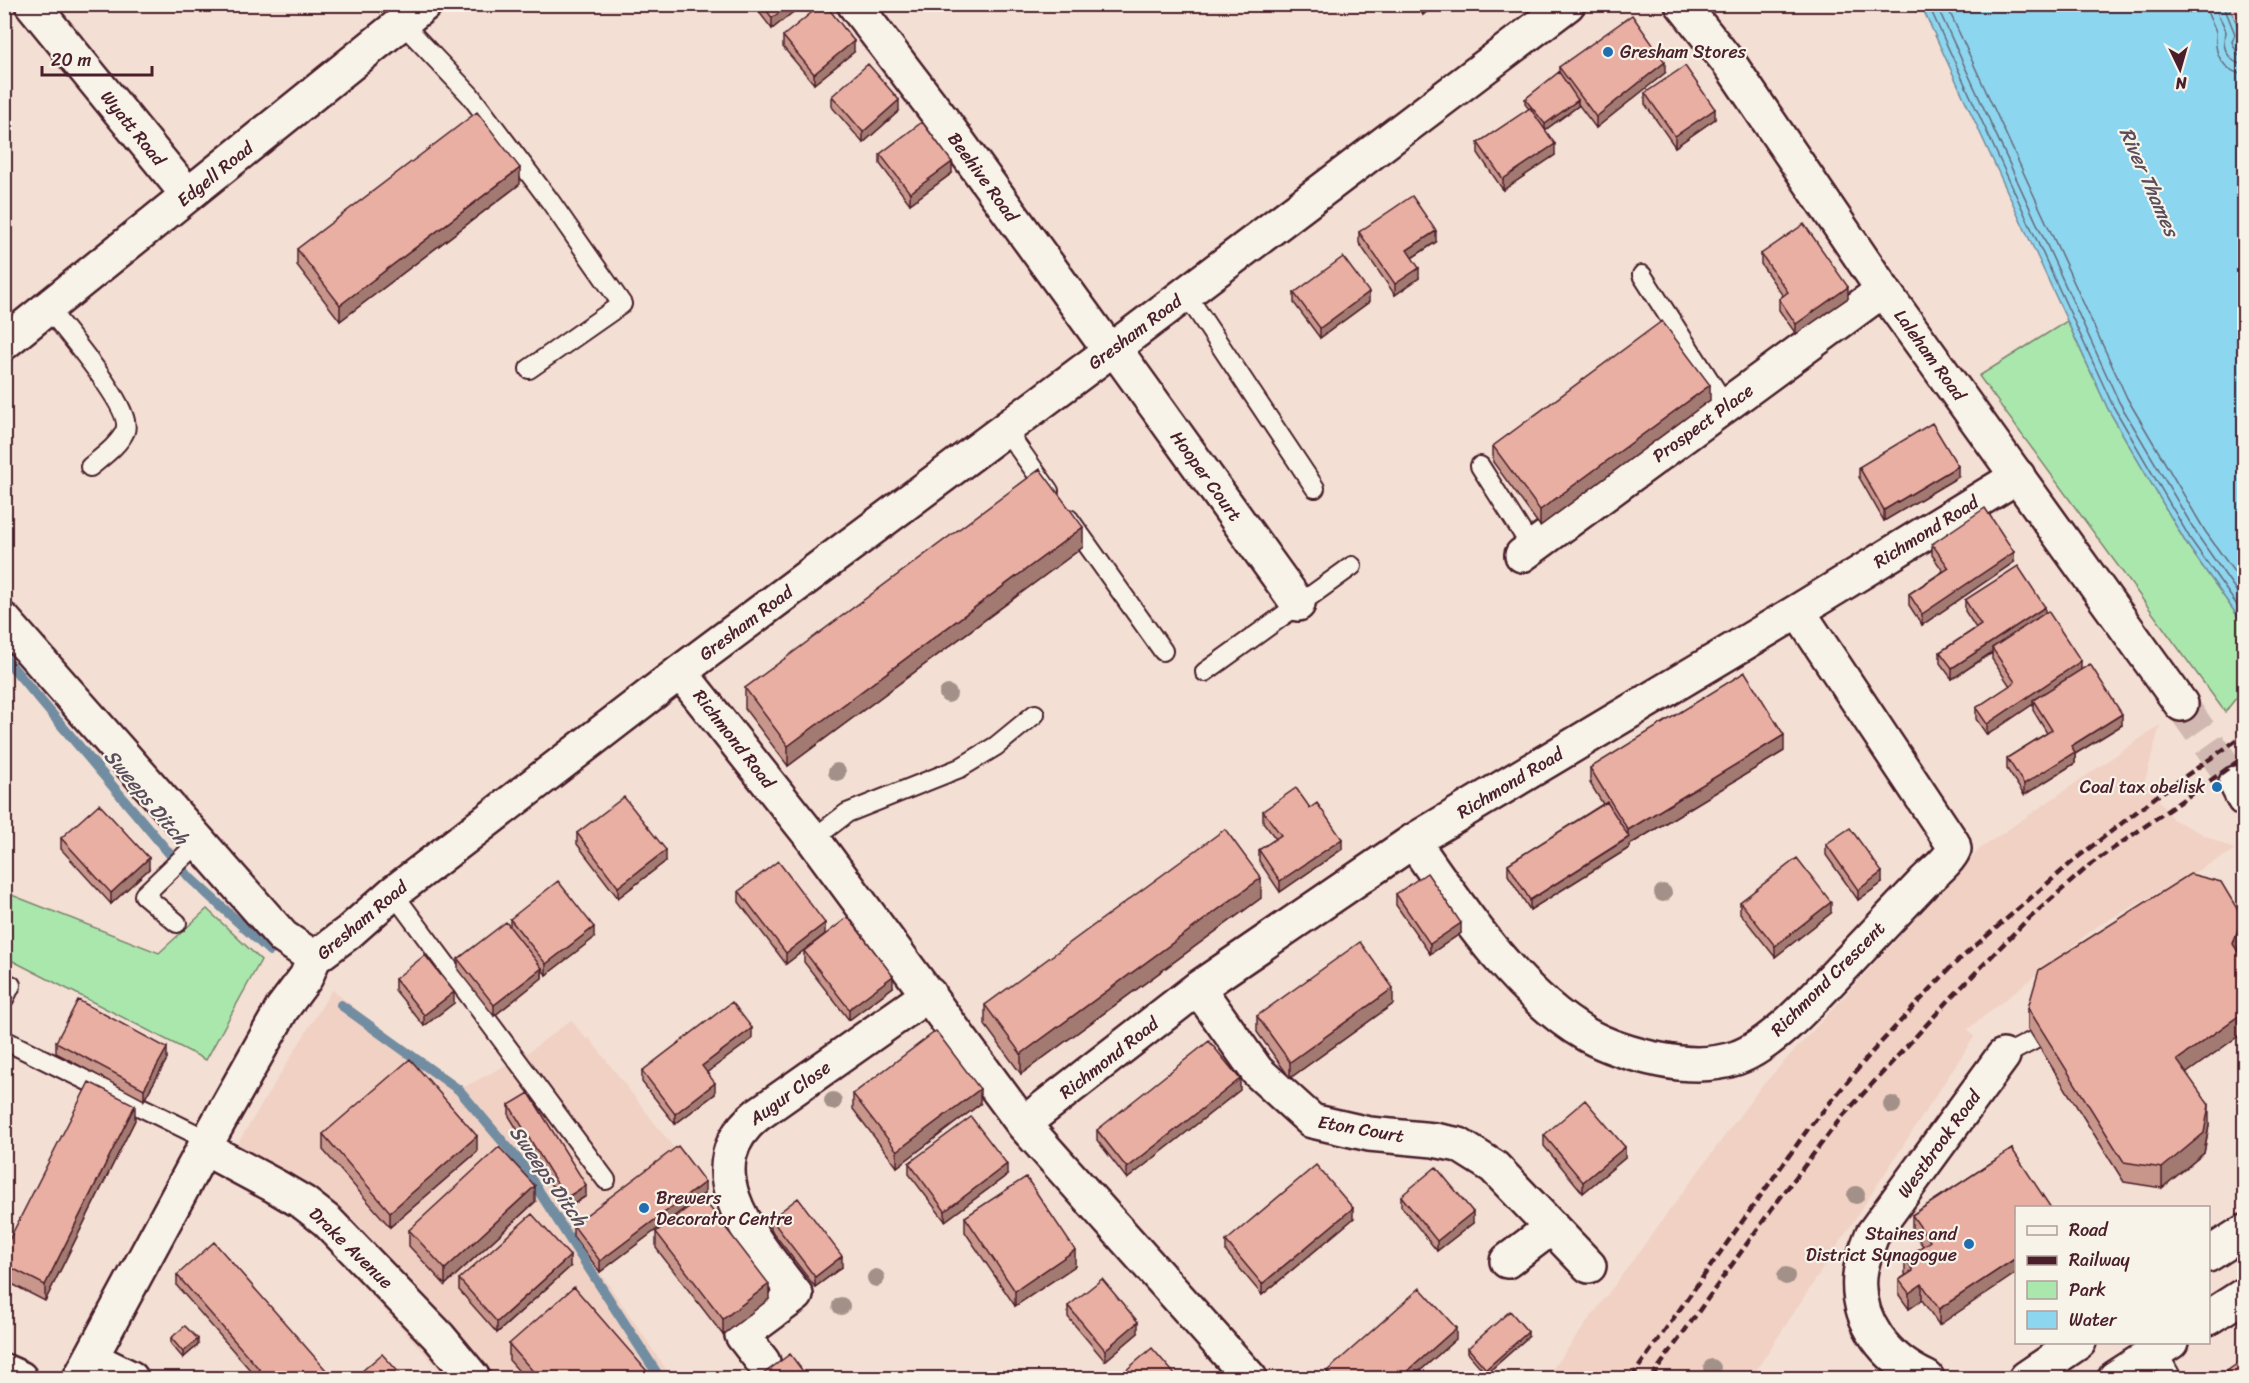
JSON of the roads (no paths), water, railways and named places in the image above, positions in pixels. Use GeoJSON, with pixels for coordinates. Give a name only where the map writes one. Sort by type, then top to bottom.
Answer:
{"type":"FeatureCollection","features":[{"type":"Feature","properties":{"kind":"street","name":"Wyatt Road"},"geometry":{"type":"LineString","coordinates":[[32,4],[188,195]]}},
{"type":"Feature","properties":{"kind":"street","name":"Beehive Road"},"geometry":{"type":"LineString","coordinates":[[855,4],[1112,350]]}},
{"type":"Feature","properties":{"kind":"street","name":"Gresham Road"},"geometry":{"type":"LineString","coordinates":[[86,1368],[206,1144],[282,1009],[306,977],[314,958],[349,932],[393,893],[680,672],[1112,350],[1568,4]]}},
{"type":"Feature","properties":{"kind":"street","name":"Laleham Road"},"geometry":{"type":"LineString","coordinates":[[1682,4],[1732,67],[1883,290],[2181,704]]}},
{"type":"Feature","properties":{"kind":"street","name":"Edgell Road"},"geometry":{"type":"LineString","coordinates":[[4,343],[413,14]]}},
{"type":"Feature","properties":{"kind":"street","name":"Prospect Place"},"geometry":{"type":"LineString","coordinates":[[1527,552],[1883,290]]}},
{"type":"Feature","properties":{"kind":"street","name":"Hooper Court"},"geometry":{"type":"LineString","coordinates":[[1112,350],[1298,604]]}},
{"type":"Feature","properties":{"kind":"street","name":"Richmond Road"},"geometry":{"type":"LineString","coordinates":[[1023,1124],[1198,988],[1413,841],[1798,611],[2018,476]]}},
{"type":"Feature","properties":{"kind":"street","name":"Richmond Crescent"},"geometry":{"type":"LineString","coordinates":[[1413,841],[1466,917],[1536,997],[1588,1036],[1613,1048],[1673,1063],[1704,1064],[1736,1058],[1750,1050],[1794,1017],[1954,849],[1953,844],[1798,611]]}},
{"type":"Feature","properties":{"kind":"street"},"geometry":{"type":"LineString","coordinates":[[4,620],[194,846],[283,937],[314,958]]}},
{"type":"Feature","properties":{"kind":"street","name":"Richmond Road"},"geometry":{"type":"LineString","coordinates":[[680,672],[813,838],[1023,1124],[1250,1378]]}},
{"type":"Feature","properties":{"kind":"street","name":"Eton Court"},"geometry":{"type":"LineString","coordinates":[[1198,988],[1257,1071],[1312,1121],[1369,1134],[1434,1140],[1459,1145],[1494,1167],[1589,1266]]}},
{"type":"Feature","properties":{"kind":"street","name":"Augur Close"},"geometry":{"type":"LineString","coordinates":[[763,1362],[742,1335],[796,1295],[749,1233],[736,1210],[730,1191],[728,1173],[730,1157],[738,1138],[748,1122],[757,1115],[929,994]]}},
{"type":"Feature","properties":{"kind":"street","name":"Westbrook Road"},"geometry":{"type":"LineString","coordinates":[[1927,1378],[1899,1370],[1869,1328],[1861,1302],[1860,1275],[1872,1235],[2003,1056]]}},
{"type":"Feature","properties":{"kind":"street","name":"Drake Avenue"},"geometry":{"type":"LineString","coordinates":[[206,1144],[304,1203],[327,1221],[439,1337],[473,1378]]}},
{"type":"Feature","properties":{"kind":"street"},"geometry":{"type":"LineString","coordinates":[[1507,1261],[1552,1227]]}},
{"type":"Feature","properties":{"kind":"street"},"geometry":{"type":"LineString","coordinates":[[2210,1317],[2244,1295]]}},
{"type":"Feature","properties":{"kind":"street"},"geometry":{"type":"LineString","coordinates":[[2025,1378],[2076,1344]]}},
{"type":"Feature","properties":{"kind":"street"},"geometry":{"type":"LineString","coordinates":[[2115,1378],[2167,1357]]}},
{"type":"Feature","properties":{"kind":"street"},"geometry":{"type":"LineString","coordinates":[[86,1368],[131,1378]]}},
{"type":"Feature","properties":{"kind":"street"},"geometry":{"type":"LineString","coordinates":[[4,1371],[20,1378]]}},
{"type":"Feature","properties":{"kind":"lane"},"geometry":{"type":"LineString","coordinates":[[413,14],[470,95],[544,192],[622,304],[529,369]]}},
{"type":"Feature","properties":{"kind":"lane"},"geometry":{"type":"LineString","coordinates":[[1642,275],[1726,406]]}},
{"type":"Feature","properties":{"kind":"lane"},"geometry":{"type":"LineString","coordinates":[[1186,294],[1316,488]]}},
{"type":"Feature","properties":{"kind":"lane"},"geometry":{"type":"LineString","coordinates":[[48,308],[110,389],[124,415],[126,429],[118,442],[90,467]]}},
{"type":"Feature","properties":{"kind":"lane"},"geometry":{"type":"LineString","coordinates":[[1005,429],[1163,651]]}},
{"type":"Feature","properties":{"kind":"lane"},"geometry":{"type":"LineString","coordinates":[[1480,466],[1527,552]]}},
{"type":"Feature","properties":{"kind":"lane"},"geometry":{"type":"LineString","coordinates":[[1205,672],[1352,566]]}},
{"type":"Feature","properties":{"kind":"lane"},"geometry":{"type":"LineString","coordinates":[[813,838],[847,813],[960,768],[996,746],[1035,714]]}},
{"type":"Feature","properties":{"kind":"lane"},"geometry":{"type":"LineString","coordinates":[[177,923],[144,895],[194,846]]}},
{"type":"Feature","properties":{"kind":"lane"},"geometry":{"type":"LineString","coordinates":[[393,893],[606,1180]]}},
{"type":"Feature","properties":{"kind":"lane"},"geometry":{"type":"LineString","coordinates":[[2003,1056],[2036,1039]]}},
{"type":"Feature","properties":{"kind":"lane"},"geometry":{"type":"LineString","coordinates":[[4,1040],[206,1144]]}},
{"type":"Feature","properties":{"kind":"water","name":"River Thames"},"geometry":{"type":"Polygon","coordinates":[[[1921,5],[2228,5],[2243,37],[2238,41],[2244,57],[2244,625],[2186,543],[2108,409],[1921,5]]]}},
{"type":"Feature","properties":{"kind":"waterway","name":"Sweeps Ditch"},"geometry":{"type":"LineString","coordinates":[[4,657],[190,878],[270,951]]}},
{"type":"Feature","properties":{"kind":"waterway","name":"Sweeps Ditch"},"geometry":{"type":"LineString","coordinates":[[341,1005],[459,1090],[520,1162],[660,1378]]}},
{"type":"Feature","properties":{"kind":"tunnel"},"geometry":{"type":"LineString","coordinates":[[2181,704],[2236,783]]}},
{"type":"Feature","properties":{"kind":"railway"},"geometry":{"type":"LineString","coordinates":[[1631,1378],[1808,1129],[1872,1052],[1952,966],[2078,857],[2157,796],[2244,735]]}},
{"type":"Feature","properties":{"kind":"railway"},"geometry":{"type":"LineString","coordinates":[[1651,1378],[1771,1210],[1840,1119],[1951,998],[2023,924],[2091,864],[2244,757]]}},
{"type":"Feature","properties":{"kind":"place","name":"Gresham Stores"},"geometry":{"type":"Point","coordinates":[1608,52]}},
{"type":"Feature","properties":{"kind":"place","name":"Coal tax obelisk"},"geometry":{"type":"Point","coordinates":[2217,787]}},
{"type":"Feature","properties":{"kind":"place","name":"Brewers Decorator Centre"},"geometry":{"type":"Point","coordinates":[644,1208]}},
{"type":"Feature","properties":{"kind":"place","name":"Staines and District Synagogue"},"geometry":{"type":"Point","coordinates":[1969,1244]}}]}
